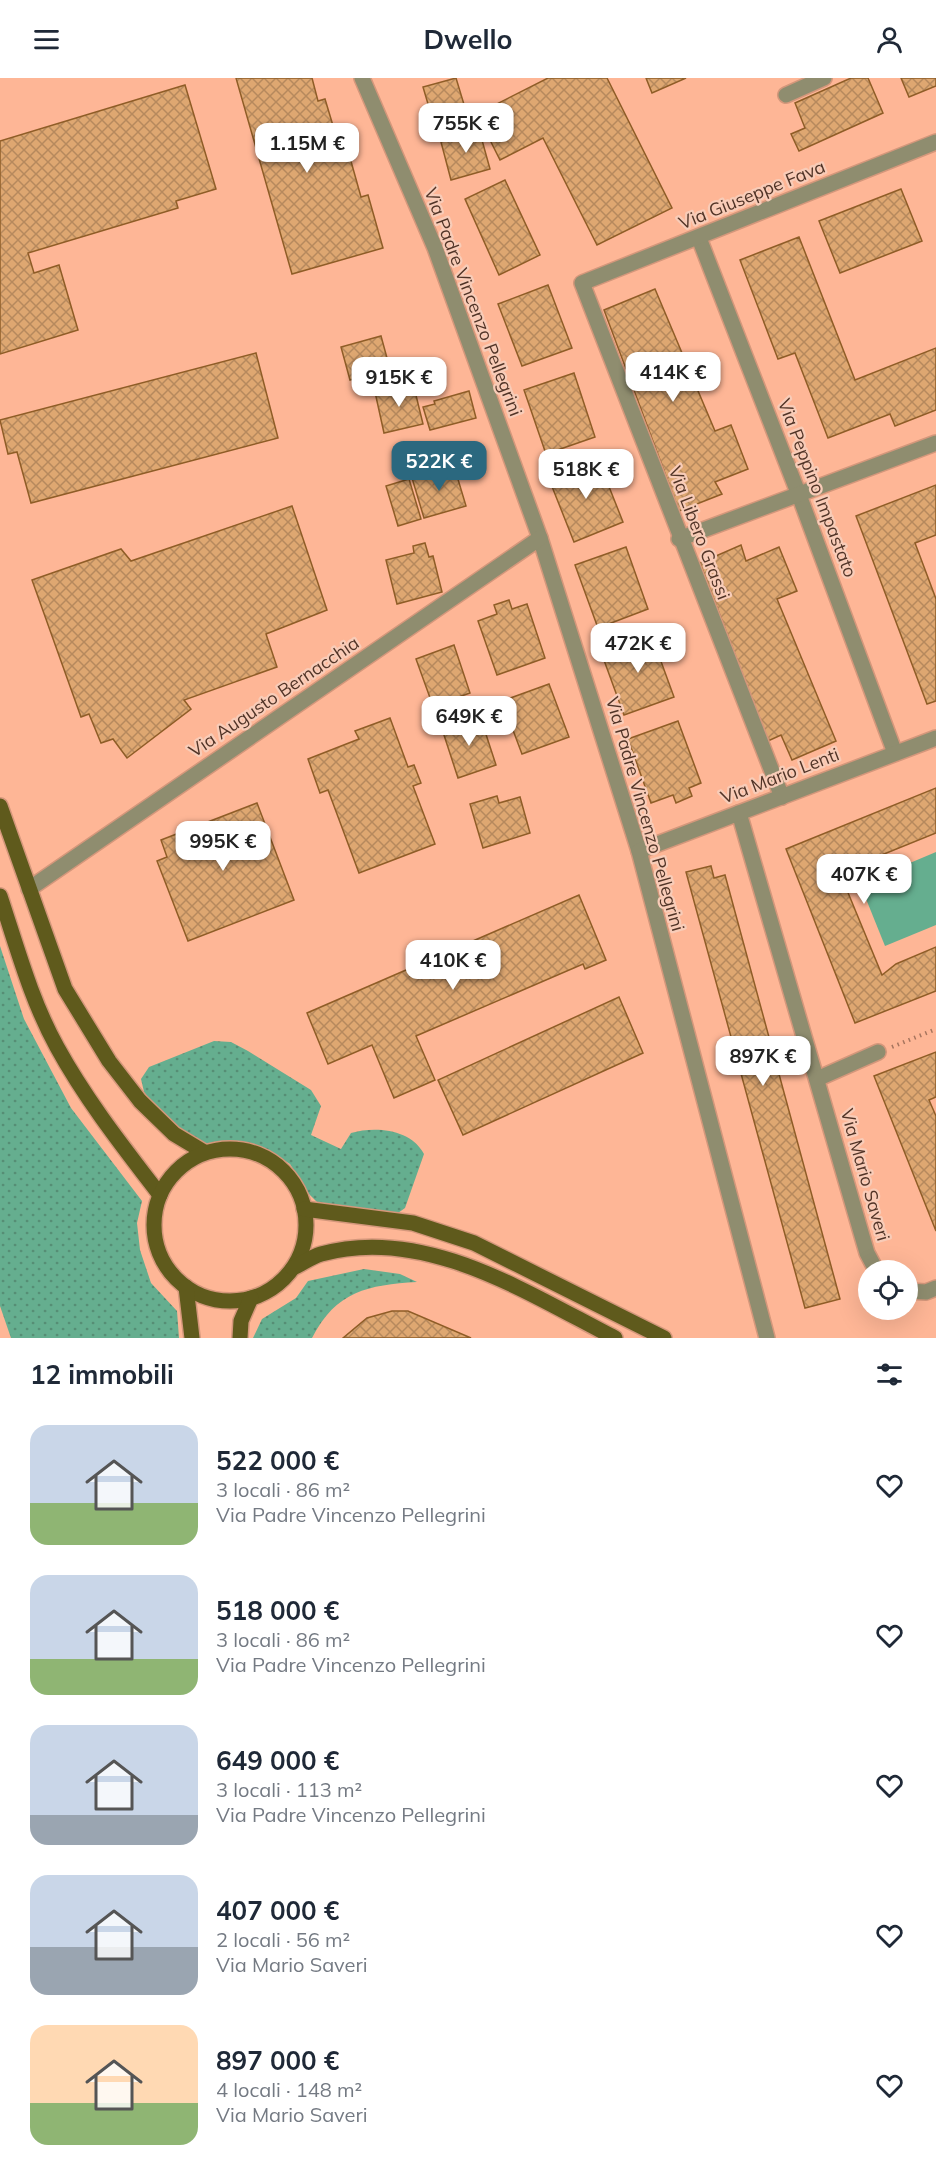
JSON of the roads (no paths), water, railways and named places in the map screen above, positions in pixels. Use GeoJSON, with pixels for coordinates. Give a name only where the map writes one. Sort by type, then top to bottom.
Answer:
{"type":"FeatureCollection","features":[{"type":"Feature","properties":{"kind":"main road"},"geometry":{"type":"LineString","coordinates":[[0,806],[65,989],[109,1061],[140,1101],[174,1134],[204,1152]]}},
{"type":"Feature","properties":{"kind":"main road"},"geometry":{"type":"LineString","coordinates":[[0,897],[33,996],[57,1047],[124,1148],[160,1195]]}},
{"type":"Feature","properties":{"kind":"main road"},"geometry":{"type":"LineString","coordinates":[[230,1148],[256,1153],[278,1165],[295,1184],[304,1209],[305,1240],[292,1268],[274,1287],[251,1298],[217,1300],[186,1287],[168,1269],[156,1246],[154,1220],[160,1195],[178,1169],[204,1152],[230,1148]]}},
{"type":"Feature","properties":{"kind":"main road"},"geometry":{"type":"LineString","coordinates":[[304,1209],[413,1222],[474,1243],[664,1338]]}},
{"type":"Feature","properties":{"kind":"main road"},"geometry":{"type":"LineString","coordinates":[[292,1268],[319,1255],[354,1247],[401,1250],[443,1258],[481,1271],[615,1338]]}},
{"type":"Feature","properties":{"kind":"main road"},"geometry":{"type":"LineString","coordinates":[[186,1287],[192,1338]]}},
{"type":"Feature","properties":{"kind":"main road"},"geometry":{"type":"LineString","coordinates":[[240,1338],[241,1321],[251,1298]]}},
{"type":"Feature","properties":{"kind":"street","name":"Via Padre Vincenzo Pellegrini"},"geometry":{"type":"LineString","coordinates":[[362,78],[435,248],[540,538],[639,851],[766,1338]]}},
{"type":"Feature","properties":{"kind":"street"},"geometry":{"type":"LineString","coordinates":[[786,95],[824,78]]}},
{"type":"Feature","properties":{"kind":"street","name":"Via Giuseppe Fava"},"geometry":{"type":"LineString","coordinates":[[582,283],[936,142]]}},
{"type":"Feature","properties":{"kind":"street","name":"Via Peppino Impastato"},"geometry":{"type":"LineString","coordinates":[[699,238],[799,495],[895,753]]}},
{"type":"Feature","properties":{"kind":"street","name":"Via Libero Grassi"},"geometry":{"type":"LineString","coordinates":[[582,283],[782,797]]}},
{"type":"Feature","properties":{"kind":"street"},"geometry":{"type":"LineString","coordinates":[[680,539],[936,443]]}},
{"type":"Feature","properties":{"kind":"street","name":"Via Augusto Bernacchia"},"geometry":{"type":"LineString","coordinates":[[29,889],[540,538]]}},
{"type":"Feature","properties":{"kind":"street","name":"Via Mario Lenti"},"geometry":{"type":"LineString","coordinates":[[639,851],[936,738]]}},
{"type":"Feature","properties":{"kind":"street","name":"Via Mario Saveri"},"geometry":{"type":"LineString","coordinates":[[739,813],[871,1260]]}},
{"type":"Feature","properties":{"kind":"street"},"geometry":{"type":"LineString","coordinates":[[816,1079],[878,1052]]}},
{"type":"Feature","properties":{"kind":"street"},"geometry":{"type":"LineString","coordinates":[[918,1292],[926,1292],[936,1288]]}}]}
